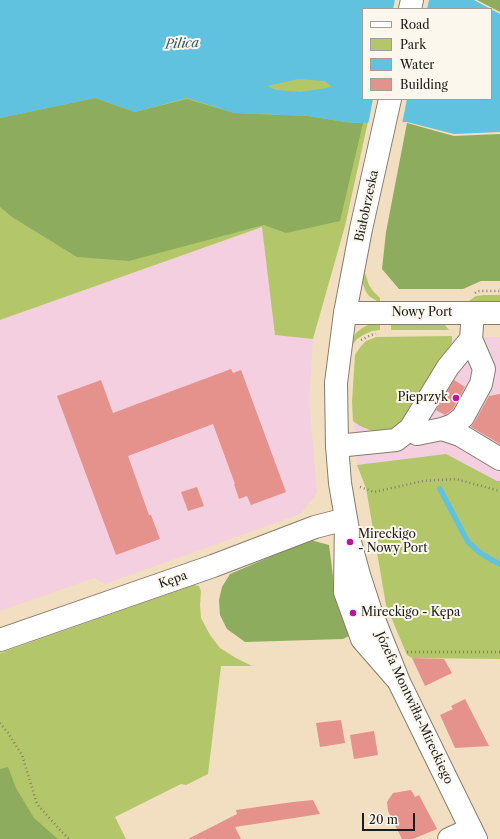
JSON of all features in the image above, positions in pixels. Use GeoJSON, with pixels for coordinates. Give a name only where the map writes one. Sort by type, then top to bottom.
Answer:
{"type":"FeatureCollection","features":[{"type":"Feature","properties":{"kind":"main road","name":"Białobrzeska"},"geometry":{"type":"LineString","coordinates":[[344,313],[390,100]]}},
{"type":"Feature","properties":{"kind":"main road","name":"Nowy Port"},"geometry":{"type":"LineString","coordinates":[[344,313],[500,313]]}},
{"type":"Feature","properties":{"kind":"main road","name":"Józefa Montwiłła-Mireckiego"},"geometry":{"type":"LineString","coordinates":[[344,313],[336,383],[337,446],[340,483],[350,542],[371,612],[399,682],[473,834]]}},
{"type":"Feature","properties":{"kind":"main road"},"geometry":{"type":"LineString","coordinates":[[417,434],[427,428],[458,373],[471,339],[473,313]]}},
{"type":"Feature","properties":{"kind":"main road"},"geometry":{"type":"LineString","coordinates":[[337,446],[396,440],[453,425],[463,417],[481,384],[492,373],[471,339]]}},
{"type":"Feature","properties":{"kind":"main road"},"geometry":{"type":"LineString","coordinates":[[396,440],[410,429],[448,367],[471,339]]}},
{"type":"Feature","properties":{"kind":"main road"},"geometry":{"type":"LineString","coordinates":[[442,429],[460,435],[500,459]]}},
{"type":"Feature","properties":{"kind":"main road","name":"Kępa"},"geometry":{"type":"LineString","coordinates":[[0,640],[213,566],[316,527],[346,519]]}},
{"type":"Feature","properties":{"kind":"main road"},"geometry":{"type":"LineString","coordinates":[[449,839],[473,834]]}},
{"type":"Feature","properties":{"kind":"path"},"geometry":{"type":"LineString","coordinates":[[360,487],[374,492],[423,481],[456,479],[500,491]]}},
{"type":"Feature","properties":{"kind":"path"},"geometry":{"type":"LineString","coordinates":[[400,652],[500,652]]}},
{"type":"Feature","properties":{"kind":"path"},"geometry":{"type":"LineString","coordinates":[[0,724],[8,733],[22,755],[37,804],[69,839]]}},
{"type":"Feature","properties":{"kind":"shaded area"},"geometry":{"type":"Polygon","coordinates":[[[263,227],[275,335],[313,339],[309,400],[317,493],[300,514],[105,584],[94,578],[0,611],[0,320],[263,227]]]}},
{"type":"Feature","properties":{"kind":"shaded area"},"geometry":{"type":"Polygon","coordinates":[[[500,337],[500,483],[358,466],[354,439],[354,420],[377,339],[500,337]]]}},
{"type":"Feature","properties":{"kind":"green space"},"geometry":{"type":"Polygon","coordinates":[[[0,0],[362,9],[362,100],[373,100],[345,226],[313,339],[275,335],[262,227],[0,320],[0,0]]]}},
{"type":"Feature","properties":{"kind":"green space"},"geometry":{"type":"Polygon","coordinates":[[[477,0],[500,0],[500,12],[477,0]]]}},
{"type":"Feature","properties":{"kind":"green space"},"geometry":{"type":"Polygon","coordinates":[[[95,98],[135,112],[187,99],[234,113],[308,116],[352,123],[363,123],[340,221],[286,233],[264,225],[129,261],[77,257],[12,217],[0,207],[0,118],[95,98]]]}},
{"type":"Feature","properties":{"kind":"green space"},"geometry":{"type":"Polygon","coordinates":[[[407,123],[454,136],[500,134],[500,281],[481,281],[463,289],[399,289],[382,269],[386,232],[407,123]]]}},
{"type":"Feature","properties":{"kind":"green space"},"geometry":{"type":"Polygon","coordinates":[[[364,270],[369,285],[380,298],[380,303],[369,296],[365,290],[361,277],[364,270]]]}},
{"type":"Feature","properties":{"kind":"green space"},"geometry":{"type":"Polygon","coordinates":[[[500,295],[500,305],[466,305],[476,296],[500,295]]]}},
{"type":"Feature","properties":{"kind":"green space"},"geometry":{"type":"Polygon","coordinates":[[[391,322],[439,322],[445,325],[449,330],[391,330],[391,322]]]}},
{"type":"Feature","properties":{"kind":"green space"},"geometry":{"type":"Polygon","coordinates":[[[380,323],[380,330],[372,331],[357,339],[349,353],[352,339],[356,333],[368,325],[380,323]]]}},
{"type":"Feature","properties":{"kind":"green space"},"geometry":{"type":"Polygon","coordinates":[[[452,336],[452,343],[414,408],[398,426],[390,430],[377,433],[360,426],[353,421],[352,402],[355,355],[366,341],[376,337],[452,336]]]}},
{"type":"Feature","properties":{"kind":"green space"},"geometry":{"type":"Polygon","coordinates":[[[446,454],[497,481],[500,481],[500,659],[412,658],[407,655],[386,605],[366,488],[357,465],[446,454]]]}},
{"type":"Feature","properties":{"kind":"green space"},"geometry":{"type":"Polygon","coordinates":[[[312,539],[314,541],[329,545],[335,592],[351,635],[343,639],[245,642],[227,629],[220,615],[219,600],[222,587],[230,574],[312,539]]]}},
{"type":"Feature","properties":{"kind":"green space"},"geometry":{"type":"Polygon","coordinates":[[[194,585],[199,586],[201,591],[201,618],[210,635],[220,648],[252,666],[221,666],[208,774],[186,785],[181,784],[115,817],[126,839],[0,839],[0,653],[194,585]]]}},
{"type":"Feature","properties":{"kind":"green space"},"geometry":{"type":"Polygon","coordinates":[[[8,767],[16,788],[34,818],[58,839],[0,839],[0,769],[8,767]]]}},
{"type":"Feature","properties":{"kind":"water","name":"Pilica"},"geometry":{"type":"Polygon","coordinates":[[[0,0],[474,0],[489,8],[362,8],[362,100],[492,100],[492,10],[500,14],[500,132],[454,134],[407,122],[352,123],[308,116],[234,113],[187,98],[135,112],[95,98],[0,118],[0,0]],[[298,79],[267,86],[276,90],[301,92],[332,87],[325,81],[298,79]]]}},
{"type":"Feature","properties":{"kind":"pier"},"geometry":{"type":"Polygon","coordinates":[[[395,0],[429,0],[427,8],[393,8],[395,0]]]}},
{"type":"Feature","properties":{"kind":"pier"},"geometry":{"type":"Polygon","coordinates":[[[373,100],[407,100],[402,124],[368,125],[373,100]]]}},
{"type":"Feature","properties":{"kind":"building"},"geometry":{"type":"Polygon","coordinates":[[[231,369],[233,373],[241,370],[286,492],[251,505],[247,496],[239,499],[213,424],[128,456],[149,515],[151,515],[160,539],[116,555],[57,396],[101,380],[113,413],[231,369]]]}},
{"type":"Feature","properties":{"kind":"building"},"geometry":{"type":"Polygon","coordinates":[[[454,380],[465,387],[453,409],[445,415],[436,410],[454,380]]]}},
{"type":"Feature","properties":{"kind":"building"},"geometry":{"type":"Polygon","coordinates":[[[500,394],[500,444],[471,427],[489,396],[500,394]]]}},
{"type":"Feature","properties":{"kind":"building"},"geometry":{"type":"Polygon","coordinates":[[[197,487],[204,506],[188,511],[181,492],[197,487]]]}},
{"type":"Feature","properties":{"kind":"building"},"geometry":{"type":"Polygon","coordinates":[[[412,658],[444,659],[452,673],[425,686],[412,658]]]}},
{"type":"Feature","properties":{"kind":"building"},"geometry":{"type":"Polygon","coordinates":[[[465,699],[489,746],[455,748],[440,715],[453,709],[451,706],[465,699]]]}},
{"type":"Feature","properties":{"kind":"building"},"geometry":{"type":"Polygon","coordinates":[[[341,720],[345,743],[320,747],[316,723],[341,720]]]}},
{"type":"Feature","properties":{"kind":"building"},"geometry":{"type":"Polygon","coordinates":[[[374,731],[378,755],[354,759],[350,735],[374,731]]]}},
{"type":"Feature","properties":{"kind":"building"},"geometry":{"type":"Polygon","coordinates":[[[411,790],[415,797],[419,795],[437,829],[413,839],[402,839],[388,811],[387,802],[393,793],[411,790]]]}},
{"type":"Feature","properties":{"kind":"building"},"geometry":{"type":"Polygon","coordinates":[[[313,800],[320,814],[235,827],[241,839],[188,839],[237,814],[236,810],[313,800]]]}},
{"type":"Feature","properties":{"kind":"waterway"},"geometry":{"type":"LineString","coordinates":[[440,489],[468,542],[479,552],[500,564]]}},
{"type":"Feature","properties":{"kind":"place","name":"Pieprzyk"},"geometry":{"type":"Point","coordinates":[456,398]}},
{"type":"Feature","properties":{"kind":"place","name":"Mireckigo - Nowy Port"},"geometry":{"type":"Point","coordinates":[350,542]}},
{"type":"Feature","properties":{"kind":"place","name":"Mireckigo - Kępa"},"geometry":{"type":"Point","coordinates":[353,613]}}]}
